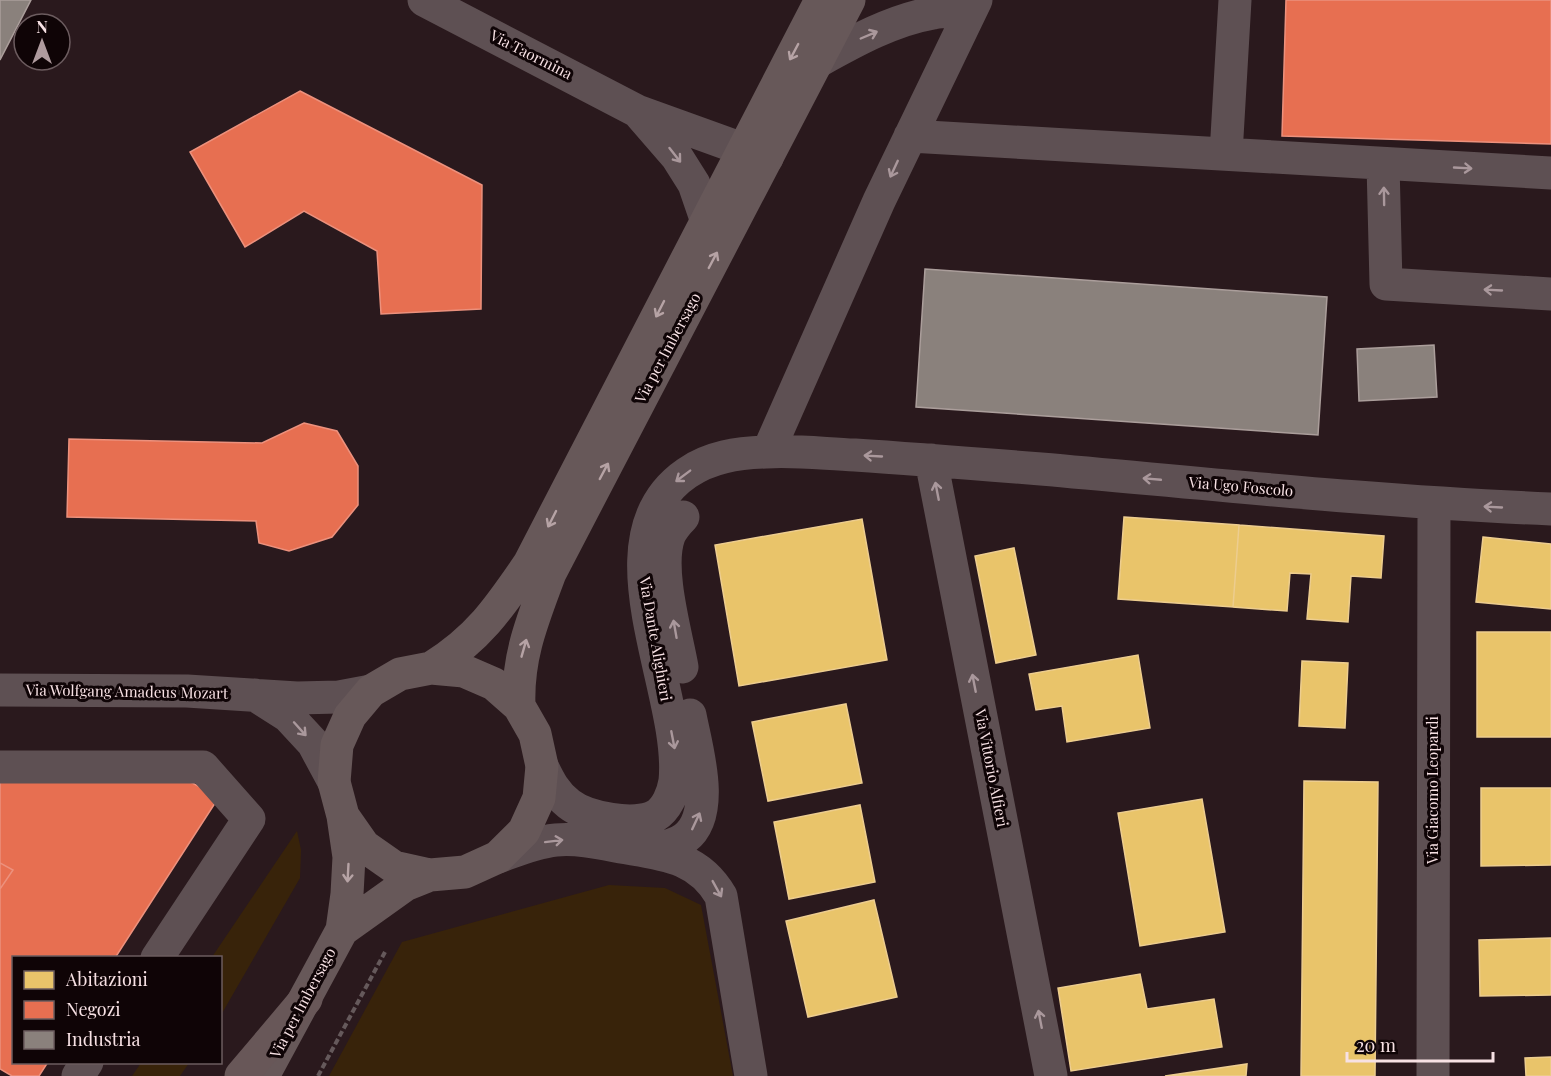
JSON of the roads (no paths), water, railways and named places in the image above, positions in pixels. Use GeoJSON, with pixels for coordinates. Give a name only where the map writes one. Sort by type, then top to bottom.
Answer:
{"type":"FeatureCollection","features":[{"type":"Feature","properties":{"kind":"highway"},"geometry":{"type":"LineString","coordinates":[[241,1076],[306,999]]}},
{"type":"Feature","properties":{"kind":"main road","name":"Via per Imbersago"},"geometry":{"type":"LineString","coordinates":[[519,706],[518,683],[522,654],[550,573],[754,154],[821,0]]}},
{"type":"Feature","properties":{"kind":"main road","name":"Via per Imbersago"},"geometry":{"type":"LineString","coordinates":[[431,668],[456,653],[476,634],[501,606],[530,564],[706,219],[817,62],[849,0]]}},
{"type":"Feature","properties":{"kind":"main road","name":"Via per Imbersago"},"geometry":{"type":"LineString","coordinates":[[263,1076],[342,930],[349,857],[343,816],[334,782],[337,746],[350,716],[371,691],[399,674],[431,668],[464,671],[494,684],[519,706],[535,734],[542,766],[539,798],[524,831],[498,857],[465,872],[430,875],[405,885],[342,930]]}},
{"type":"Feature","properties":{"kind":"main road","name":"Via per Imbersago"},"geometry":{"type":"LineString","coordinates":[[343,816],[364,846],[394,867],[430,875]]}},
{"type":"Feature","properties":{"kind":"street","name":"Via Taormina"},"geometry":{"type":"LineString","coordinates":[[424,0],[637,111],[754,154]]}},
{"type":"Feature","properties":{"kind":"street"},"geometry":{"type":"LineString","coordinates":[[1226,154],[1235,0]]}},
{"type":"Feature","properties":{"kind":"street"},"geometry":{"type":"LineString","coordinates":[[817,62],[895,24],[934,12],[973,6]]}},
{"type":"Feature","properties":{"kind":"street"},"geometry":{"type":"LineString","coordinates":[[768,452],[879,201],[973,6]]}},
{"type":"Feature","properties":{"kind":"street","name":"Via Taormina"},"geometry":{"type":"LineString","coordinates":[[637,111],[677,157],[694,183],[706,219]]}},
{"type":"Feature","properties":{"kind":"street"},"geometry":{"type":"LineString","coordinates":[[910,136],[1551,173]]}},
{"type":"Feature","properties":{"kind":"street"},"geometry":{"type":"LineString","coordinates":[[1383,164],[1386,284],[1551,294]]}},
{"type":"Feature","properties":{"kind":"street","name":"Via Dante Alighieri"},"geometry":{"type":"LineString","coordinates":[[542,766],[553,789],[570,805],[587,815],[620,820],[649,818],[657,815],[666,806],[675,783],[675,751],[644,589],[644,551],[654,509],[666,490],[684,475],[702,464],[727,456],[768,452],[931,460]]}},
{"type":"Feature","properties":{"kind":"street","name":"Via Ugo Foscolo"},"geometry":{"type":"LineString","coordinates":[[931,460],[1434,504],[1551,509]]}},
{"type":"Feature","properties":{"kind":"street","name":"Via Vittorio Alfieri"},"geometry":{"type":"LineString","coordinates":[[931,460],[1051,1076]]}},
{"type":"Feature","properties":{"kind":"street","name":"Via Giacomo Leopardi"},"geometry":{"type":"LineString","coordinates":[[1433,1076],[1434,504]]}},
{"type":"Feature","properties":{"kind":"street","name":"Via Dante Alighieri"},"geometry":{"type":"LineString","coordinates":[[647,532],[662,524],[696,514],[675,525],[668,542],[666,578],[703,788],[701,810],[686,837],[650,851]]}},
{"type":"Feature","properties":{"kind":"street","name":"Via Wolfgang Amadeus Mozart"},"geometry":{"type":"LineString","coordinates":[[0,690],[187,691],[297,698],[339,697],[371,691]]}},
{"type":"Feature","properties":{"kind":"street","name":"Via Wolfgang Amadeus Mozart"},"geometry":{"type":"LineString","coordinates":[[253,694],[288,716],[313,743],[334,782]]}},
{"type":"Feature","properties":{"kind":"street"},"geometry":{"type":"LineString","coordinates":[[0,767],[203,767],[249,819],[158,956]]}},
{"type":"Feature","properties":{"kind":"street","name":"Via Dante Alighieri"},"geometry":{"type":"LineString","coordinates":[[498,857],[541,842],[572,839],[650,851],[678,858],[712,880],[721,896],[751,1076]]}}]}
